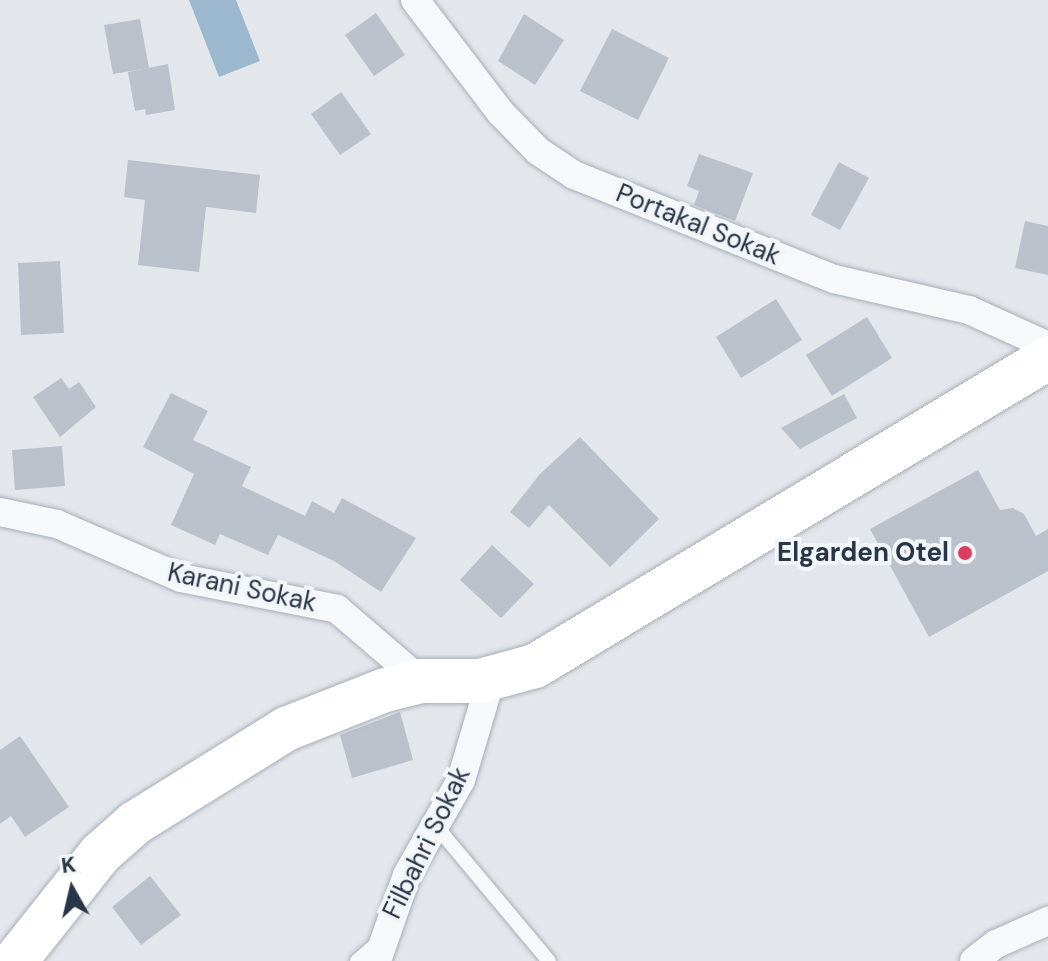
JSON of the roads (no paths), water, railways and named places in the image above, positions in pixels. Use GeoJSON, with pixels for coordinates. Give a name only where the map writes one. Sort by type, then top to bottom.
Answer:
{"type":"FeatureCollection","features":[{"type":"Feature","properties":{"kind":"main road"},"geometry":{"type":"LineString","coordinates":[[15,961],[100,854],[135,823],[286,729],[340,705],[421,681],[491,679],[535,666],[1048,358]]}},
{"type":"Feature","properties":{"kind":"street","name":"Portakal Sokak"},"geometry":{"type":"LineString","coordinates":[[415,0],[500,112],[538,151],[574,175],[834,279],[969,310],[1048,346]]}},
{"type":"Feature","properties":{"kind":"street","name":"Karani Sokak"},"geometry":{"type":"LineString","coordinates":[[0,512],[57,524],[181,578],[337,609],[421,681]]}},
{"type":"Feature","properties":{"kind":"street","name":"Filbahri Sokak"},"geometry":{"type":"LineString","coordinates":[[380,950],[407,875],[461,780],[491,679]]}},
{"type":"Feature","properties":{"kind":"street"},"geometry":{"type":"LineString","coordinates":[[974,961],[996,944],[1048,921]]}},
{"type":"Feature","properties":{"kind":"lane"},"geometry":{"type":"LineString","coordinates":[[436,826],[549,961]]}},
{"type":"Feature","properties":{"kind":"lane"},"geometry":{"type":"LineString","coordinates":[[357,961],[380,950]]}},
{"type":"Feature","properties":{"kind":"water"},"geometry":{"type":"Polygon","coordinates":[[[189,0],[236,0],[260,61],[219,77],[189,0]]]}},
{"type":"Feature","properties":{"kind":"place","name":"Elgarden Otel"},"geometry":{"type":"Point","coordinates":[965,553]}}]}
